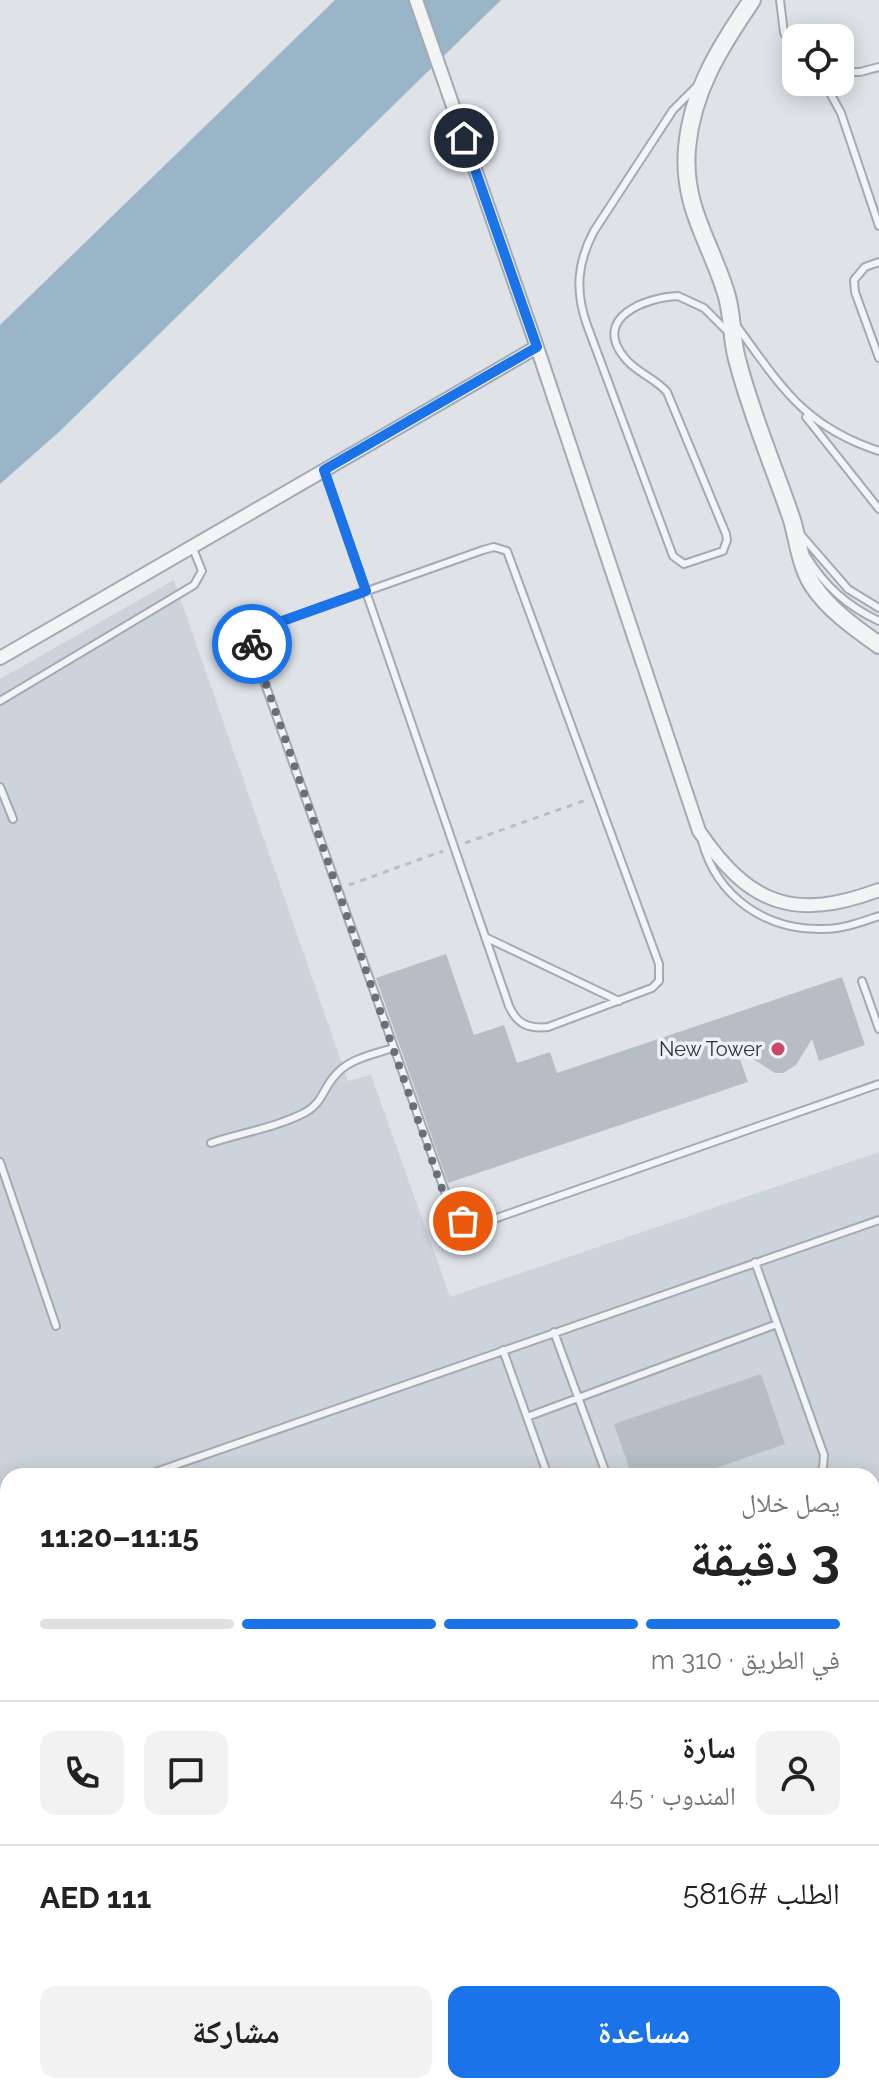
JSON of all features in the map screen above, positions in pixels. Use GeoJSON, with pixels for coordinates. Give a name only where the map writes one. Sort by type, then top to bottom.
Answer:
{"type":"FeatureCollection","features":[{"type":"Feature","properties":{"kind":"street"},"geometry":{"type":"LineString","coordinates":[[416,0],[537,347],[699,831],[735,877],[767,897],[803,906],[822,906],[879,890]]}},
{"type":"Feature","properties":{"kind":"street"},"geometry":{"type":"LineString","coordinates":[[752,0],[715,54],[703,81],[687,147],[691,207],[718,271],[732,319],[737,359],[812,584],[850,624],[879,645]]}},
{"type":"Feature","properties":{"kind":"street"},"geometry":{"type":"LineString","coordinates":[[0,658],[537,347]]}},
{"type":"Feature","properties":{"kind":"lane"},"geometry":{"type":"LineString","coordinates":[[780,0],[783,24]]}},
{"type":"Feature","properties":{"kind":"lane"},"geometry":{"type":"LineString","coordinates":[[854,72],[879,67]]}},
{"type":"Feature","properties":{"kind":"lane"},"geometry":{"type":"LineString","coordinates":[[703,81],[673,110],[594,231],[582,258],[578,287],[587,325],[673,556],[684,564],[723,551],[726,534],[667,392],[624,358],[615,337],[616,327],[630,308],[678,296],[704,308],[733,337]]}},
{"type":"Feature","properties":{"kind":"lane"},"geometry":{"type":"LineString","coordinates":[[832,96],[841,113],[879,226]]}},
{"type":"Feature","properties":{"kind":"lane"},"geometry":{"type":"LineString","coordinates":[[879,262],[865,267],[854,280],[855,292],[879,358]]}},
{"type":"Feature","properties":{"kind":"lane"},"geometry":{"type":"LineString","coordinates":[[732,319],[784,392],[802,410],[863,493],[879,509]]}},
{"type":"Feature","properties":{"kind":"lane"},"geometry":{"type":"LineString","coordinates":[[802,410],[831,431],[879,451]]}},
{"type":"Feature","properties":{"kind":"lane"},"geometry":{"type":"LineString","coordinates":[[324,470],[366,591],[485,937],[514,1017],[533,1029],[548,1027],[652,988],[659,981],[659,964],[507,551],[494,547],[483,550],[366,591],[260,629],[251,642],[453,1214],[475,1223],[879,1084]]}},
{"type":"Feature","properties":{"kind":"lane"},"geometry":{"type":"LineString","coordinates":[[795,532],[848,589],[876,607],[868,616]]}},
{"type":"Feature","properties":{"kind":"lane"},"geometry":{"type":"LineString","coordinates":[[795,532],[822,581],[879,621]]}},
{"type":"Feature","properties":{"kind":"lane"},"geometry":{"type":"LineString","coordinates":[[0,701],[194,585],[202,571],[192,546]]}},
{"type":"Feature","properties":{"kind":"lane"},"geometry":{"type":"LineString","coordinates":[[0,787],[13,819]]}},
{"type":"Feature","properties":{"kind":"lane"},"geometry":{"type":"LineString","coordinates":[[699,831],[706,855],[723,885],[737,901],[763,917],[793,927],[825,929],[879,916]]}},
{"type":"Feature","properties":{"kind":"lane"},"geometry":{"type":"LineString","coordinates":[[485,937],[619,1001]]}},
{"type":"Feature","properties":{"kind":"lane"},"geometry":{"type":"LineString","coordinates":[[862,981],[879,1029]]}},
{"type":"Feature","properties":{"kind":"lane"},"geometry":{"type":"LineString","coordinates":[[211,1143],[306,1112],[323,1097],[328,1085],[343,1067],[356,1059],[393,1048]]}},
{"type":"Feature","properties":{"kind":"lane"},"geometry":{"type":"LineString","coordinates":[[0,1162],[56,1326]]}},
{"type":"Feature","properties":{"kind":"lane"},"geometry":{"type":"LineString","coordinates":[[167,1468],[879,1220]]}},
{"type":"Feature","properties":{"kind":"lane"},"geometry":{"type":"LineString","coordinates":[[755,1262],[824,1455],[820,1468]]}},
{"type":"Feature","properties":{"kind":"lane"},"geometry":{"type":"LineString","coordinates":[[527,1417],[777,1324]]}},
{"type":"Feature","properties":{"kind":"lane"},"geometry":{"type":"LineString","coordinates":[[554,1332],[604,1468]]}},
{"type":"Feature","properties":{"kind":"lane"},"geometry":{"type":"LineString","coordinates":[[503,1350],[545,1468]]}},
{"type":"Feature","properties":{"kind":"path"},"geometry":{"type":"LineString","coordinates":[[337,889],[596,796]]}},
{"type":"Feature","properties":{"kind":"shaded area"},"geometry":{"type":"Polygon","coordinates":[[[174,580],[348,1081],[371,1075],[450,1297],[879,1152],[879,1468],[0,1468],[0,679],[174,580]]]}},
{"type":"Feature","properties":{"kind":"water"},"geometry":{"type":"Polygon","coordinates":[[[335,0],[501,0],[60,431],[0,484],[0,325],[335,0]]]}},
{"type":"Feature","properties":{"kind":"building"},"geometry":{"type":"Polygon","coordinates":[[[446,954],[474,1035],[504,1025],[517,1063],[550,1052],[557,1073],[842,977],[865,1045],[819,1061],[812,1039],[796,1065],[783,1073],[775,1073],[736,1048],[748,1082],[448,1183],[376,978],[446,954]]]}},
{"type":"Feature","properties":{"kind":"building"},"geometry":{"type":"Polygon","coordinates":[[[761,1374],[785,1444],[716,1468],[629,1468],[614,1424],[761,1374]]]}},
{"type":"Feature","properties":{"kind":"way so far"},"geometry":{"type":"LineString","coordinates":[[252,644],[447,1203],[453,1214],[463,1221]]}},
{"type":"Feature","properties":{"kind":"place","name":"New Tower"},"geometry":{"type":"Point","coordinates":[778,1049]}},
{"type":"Feature","properties":{"kind":"route"},"geometry":{"type":"LineString","coordinates":[[252,644],[254,634],[260,629],[366,591],[324,470],[537,347],[464,138]]}}]}
